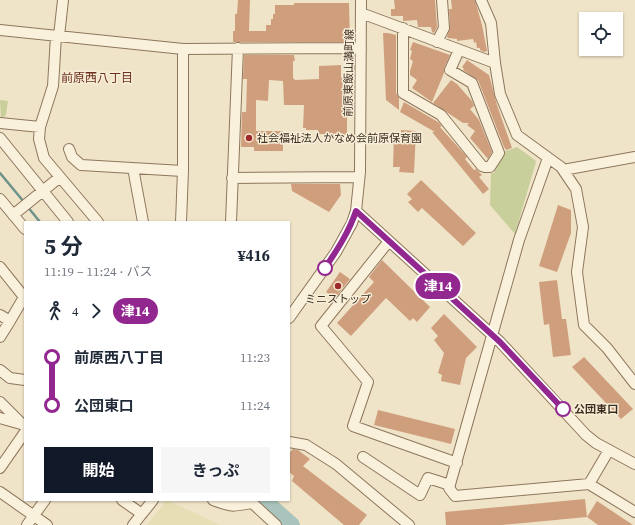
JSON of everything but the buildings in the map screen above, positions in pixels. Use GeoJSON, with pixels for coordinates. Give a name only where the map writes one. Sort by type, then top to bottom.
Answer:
{"type":"FeatureCollection","features":[{"type":"Feature","properties":{"kind":"street"},"geometry":{"type":"LineString","coordinates":[[63,0],[53,86],[40,127],[39,139],[44,158],[97,221]]}},
{"type":"Feature","properties":{"kind":"street","name":"前原東飯山満町線"},"geometry":{"type":"LineString","coordinates":[[291,310],[336,252],[352,223],[356,211],[359,177],[361,0]]}},
{"type":"Feature","properties":{"kind":"street"},"geometry":{"type":"LineString","coordinates":[[438,42],[444,28],[442,0]]}},
{"type":"Feature","properties":{"kind":"street"},"geometry":{"type":"LineString","coordinates":[[481,0],[491,22],[494,63],[500,94],[517,135],[561,167],[576,188],[583,227],[577,272],[584,325],[607,348],[635,384]]}},
{"type":"Feature","properties":{"kind":"street"},"geometry":{"type":"LineString","coordinates":[[361,13],[494,63]]}},
{"type":"Feature","properties":{"kind":"street"},"geometry":{"type":"LineString","coordinates":[[403,28],[403,93],[441,114],[482,166],[488,168],[499,153],[472,83],[450,70],[459,50]]}},
{"type":"Feature","properties":{"kind":"street"},"geometry":{"type":"LineString","coordinates":[[0,30],[183,49],[361,48]]}},
{"type":"Feature","properties":{"kind":"street"},"geometry":{"type":"LineString","coordinates":[[230,221],[238,48]]}},
{"type":"Feature","properties":{"kind":"street"},"geometry":{"type":"LineString","coordinates":[[181,221],[183,171],[183,49]]}},
{"type":"Feature","properties":{"kind":"street"},"geometry":{"type":"LineString","coordinates":[[0,123],[40,127]]}},
{"type":"Feature","properties":{"kind":"street"},"geometry":{"type":"LineString","coordinates":[[0,138],[67,221]]}},
{"type":"Feature","properties":{"kind":"street"},"geometry":{"type":"LineString","coordinates":[[69,149],[72,157],[81,165],[183,171]]}},
{"type":"Feature","properties":{"kind":"street"},"geometry":{"type":"LineString","coordinates":[[563,170],[635,157]]}},
{"type":"Feature","properties":{"kind":"street"},"geometry":{"type":"LineString","coordinates":[[548,158],[519,240],[449,488],[455,496],[590,484],[635,512]]}},
{"type":"Feature","properties":{"kind":"street"},"geometry":{"type":"LineString","coordinates":[[133,168],[143,221]]}},
{"type":"Feature","properties":{"kind":"street"},"geometry":{"type":"LineString","coordinates":[[13,215],[60,177]]}},
{"type":"Feature","properties":{"kind":"street"},"geometry":{"type":"LineString","coordinates":[[232,178],[359,177]]}},
{"type":"Feature","properties":{"kind":"street"},"geometry":{"type":"LineString","coordinates":[[0,199],[24,229]]}},
{"type":"Feature","properties":{"kind":"street"},"geometry":{"type":"LineString","coordinates":[[356,211],[493,335],[586,435],[596,443],[635,464]]}},
{"type":"Feature","properties":{"kind":"street"},"geometry":{"type":"LineString","coordinates":[[389,241],[321,326],[368,382],[353,426],[456,463]]}},
{"type":"Feature","properties":{"kind":"street"},"geometry":{"type":"LineString","coordinates":[[0,268],[24,297],[0,337]]}},
{"type":"Feature","properties":{"kind":"street"},"geometry":{"type":"LineString","coordinates":[[0,315],[10,321]]}},
{"type":"Feature","properties":{"kind":"street"},"geometry":{"type":"LineString","coordinates":[[0,370],[10,378],[24,380]]}},
{"type":"Feature","properties":{"kind":"street"},"geometry":{"type":"LineString","coordinates":[[0,402],[24,428]]}},
{"type":"Feature","properties":{"kind":"street"},"geometry":{"type":"LineString","coordinates":[[0,418],[24,428]]}},
{"type":"Feature","properties":{"kind":"street"},"geometry":{"type":"LineString","coordinates":[[0,457],[24,428]]}},
{"type":"Feature","properties":{"kind":"street"},"geometry":{"type":"LineString","coordinates":[[0,468],[24,428]]}},
{"type":"Feature","properties":{"kind":"street"},"geometry":{"type":"LineString","coordinates":[[290,442],[306,445],[336,464],[408,525]]}},
{"type":"Feature","properties":{"kind":"street"},"geometry":{"type":"LineString","coordinates":[[590,484],[609,450]]}},
{"type":"Feature","properties":{"kind":"street"},"geometry":{"type":"LineString","coordinates":[[363,457],[420,495],[428,478],[450,485]]}},
{"type":"Feature","properties":{"kind":"street"},"geometry":{"type":"LineString","coordinates":[[0,492],[32,522]]}},
{"type":"Feature","properties":{"kind":"street"},"geometry":{"type":"LineString","coordinates":[[0,500],[32,522],[47,525]]}},
{"type":"Feature","properties":{"kind":"street"},"geometry":{"type":"LineString","coordinates":[[32,522],[44,501]]}},
{"type":"Feature","properties":{"kind":"street"},"geometry":{"type":"LineString","coordinates":[[123,501],[142,514]]}},
{"type":"Feature","properties":{"kind":"street"},"geometry":{"type":"LineString","coordinates":[[133,525],[152,501]]}},
{"type":"Feature","properties":{"kind":"street"},"geometry":{"type":"LineString","coordinates":[[216,501],[228,506],[237,506],[250,501],[276,525]]}},
{"type":"Feature","properties":{"kind":"shaded area"},"geometry":{"type":"Polygon","coordinates":[[[166,501],[169,501],[220,525],[147,525],[166,501]]]}},
{"type":"Feature","properties":{"kind":"green space"},"geometry":{"type":"Polygon","coordinates":[[[0,100],[8,101],[6,115],[1,119],[0,100]]]}},
{"type":"Feature","properties":{"kind":"green space"},"geometry":{"type":"Polygon","coordinates":[[[517,147],[536,162],[515,234],[490,205],[491,173],[494,173],[503,152],[517,147]]]}},
{"type":"Feature","properties":{"kind":"waterway"},"geometry":{"type":"LineString","coordinates":[[0,173],[24,202]]}},
{"type":"Feature","properties":{"kind":"waterway"},"geometry":{"type":"LineString","coordinates":[[27,206],[39,221]]}},
{"type":"Feature","properties":{"kind":"waterway"},"geometry":{"type":"LineString","coordinates":[[265,501],[292,525]]}},
{"type":"Feature","properties":{"kind":"bus line","name":"津14"},"geometry":{"type":"LineString","coordinates":[[325,268],[336,252],[352,223],[356,211],[500,342],[563,409]]}},
{"type":"Feature","properties":{"kind":"place","name":"社会福祉法人かなめ会前原保育園"},"geometry":{"type":"Point","coordinates":[249,138]}},
{"type":"Feature","properties":{"kind":"place","name":"ミニストップ"},"geometry":{"type":"Point","coordinates":[338,286]}},
{"type":"Feature","properties":{"kind":"place","name":"公団東口"},"geometry":{"type":"Point","coordinates":[563,409]}},
{"type":"Feature","properties":{"kind":"district","name":"前原西八丁目"},"geometry":{"type":"Point","coordinates":[97,78]}}]}
